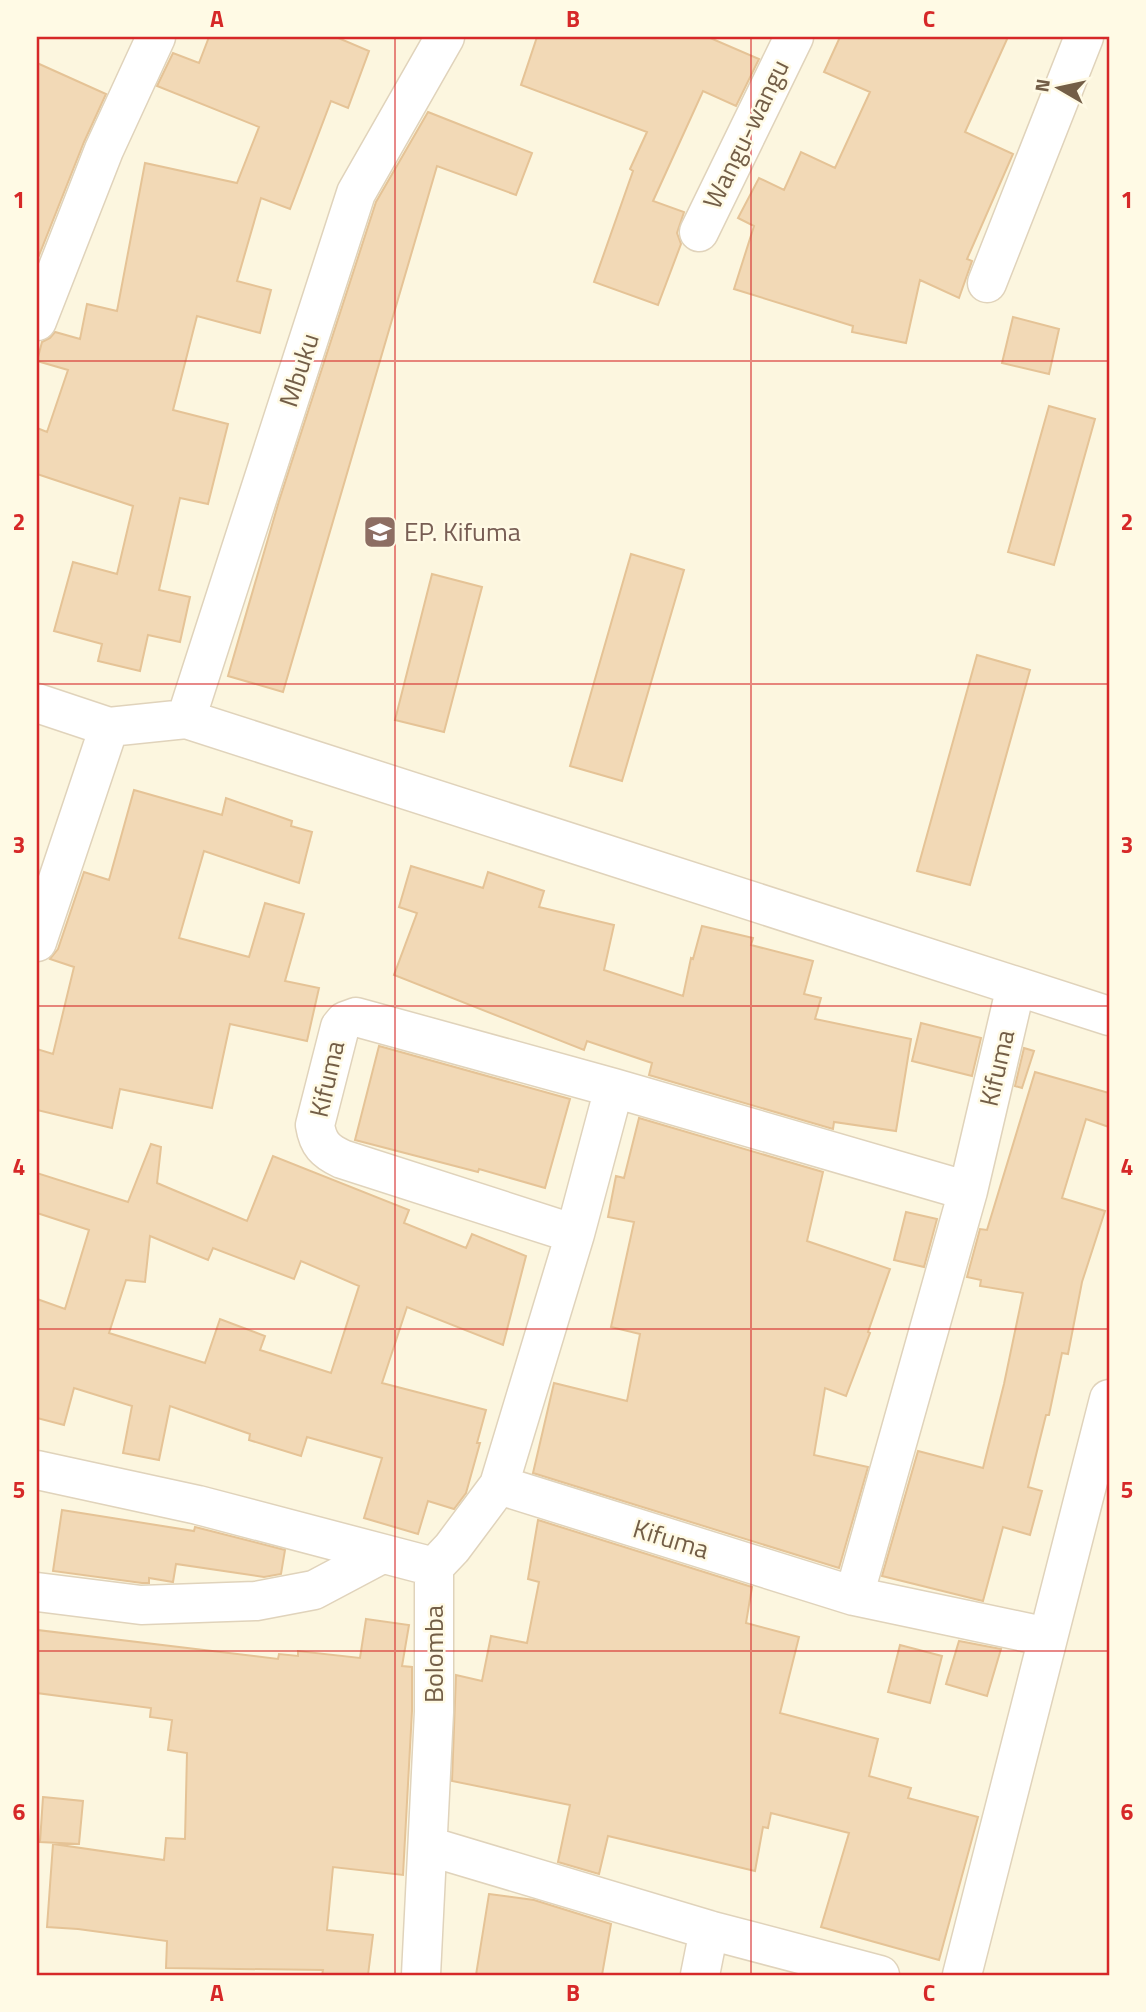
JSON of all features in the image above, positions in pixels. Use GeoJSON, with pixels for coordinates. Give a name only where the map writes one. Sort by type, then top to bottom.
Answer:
{"type":"FeatureCollection","features":[{"type":"Feature","properties":{"kind":"street"},"geometry":{"type":"LineString","coordinates":[[37,321],[104,150],[156,37]]}},
{"type":"Feature","properties":{"kind":"street","name":"Mbuku"},"geometry":{"type":"LineString","coordinates":[[186,719],[356,193],[445,37]]}},
{"type":"Feature","properties":{"kind":"street","name":"Wangu-wangu"},"geometry":{"type":"LineString","coordinates":[[699,232],[794,37]]}},
{"type":"Feature","properties":{"kind":"street"},"geometry":{"type":"LineString","coordinates":[[987,283],[1083,37]]}},
{"type":"Feature","properties":{"kind":"street"},"geometry":{"type":"LineString","coordinates":[[37,703],[109,727],[186,719],[1109,1016]]}},
{"type":"Feature","properties":{"kind":"street"},"geometry":{"type":"LineString","coordinates":[[37,942],[109,727]]}},
{"type":"Feature","properties":{"kind":"street","name":"Kifuma"},"geometry":{"type":"LineString","coordinates":[[854,1596],[968,1191],[1016,986]]}},
{"type":"Feature","properties":{"kind":"street","name":"Kifuma"},"geometry":{"type":"LineString","coordinates":[[575,1234],[326,1152],[318,1140],[314,1125],[337,1035],[345,1021],[356,1017],[614,1088],[968,1191]]}},
{"type":"Feature","properties":{"kind":"street"},"geometry":{"type":"LineString","coordinates":[[499,1485],[575,1234],[614,1088]]}},
{"type":"Feature","properties":{"kind":"street"},"geometry":{"type":"LineString","coordinates":[[962,1975],[1109,1399]]}},
{"type":"Feature","properties":{"kind":"street"},"geometry":{"type":"LineString","coordinates":[[37,1470],[198,1506],[434,1567]]}},
{"type":"Feature","properties":{"kind":"street","name":"Kifuma"},"geometry":{"type":"LineString","coordinates":[[499,1485],[854,1596],[1048,1637]]}},
{"type":"Feature","properties":{"kind":"street","name":"Bolomba"},"geometry":{"type":"LineString","coordinates":[[421,1975],[434,1712],[434,1567],[452,1548],[499,1485]]}},
{"type":"Feature","properties":{"kind":"street"},"geometry":{"type":"LineString","coordinates":[[37,1592],[141,1605],[256,1601],[314,1590],[380,1555]]}},
{"type":"Feature","properties":{"kind":"street"},"geometry":{"type":"LineString","coordinates":[[428,1846],[709,1930],[880,1975]]}},
{"type":"Feature","properties":{"kind":"street"},"geometry":{"type":"LineString","coordinates":[[700,1975],[709,1930]]}},
{"type":"Feature","properties":{"kind":"building"},"geometry":{"type":"Polygon","coordinates":[[[209,37],[336,37],[369,51],[348,108],[331,101],[290,209],[261,198],[237,281],[271,290],[260,333],[197,316],[173,410],[228,424],[208,504],[180,498],[159,590],[190,597],[180,642],[148,635],[140,671],[98,661],[102,644],[54,631],[73,562],[117,574],[133,506],[37,474],[37,428],[47,432],[68,370],[37,361],[42,342],[55,332],[80,339],[87,304],[117,311],[145,163],[237,183],[259,127],[157,86],[173,53],[199,63],[209,37]]]}},
{"type":"Feature","properties":{"kind":"building"},"geometry":{"type":"Polygon","coordinates":[[[537,37],[708,37],[759,59],[736,106],[703,91],[653,201],[684,212],[677,233],[681,244],[658,305],[594,282],[633,171],[630,169],[647,132],[521,85],[537,37]]]}},
{"type":"Feature","properties":{"kind":"building"},"geometry":{"type":"Polygon","coordinates":[[[840,37],[1008,37],[965,132],[1013,154],[967,259],[972,261],[959,298],[920,280],[906,343],[852,332],[853,326],[734,289],[754,226],[738,218],[759,178],[784,190],[801,152],[835,168],[870,92],[824,72],[840,37]]]}},
{"type":"Feature","properties":{"kind":"building"},"geometry":{"type":"Polygon","coordinates":[[[37,63],[106,94],[38,258],[37,63]]]}},
{"type":"Feature","properties":{"kind":"building"},"geometry":{"type":"Polygon","coordinates":[[[428,112],[532,153],[516,195],[437,166],[283,692],[228,676],[279,501],[376,202],[428,112]]]}},
{"type":"Feature","properties":{"kind":"building"},"geometry":{"type":"Polygon","coordinates":[[[1013,317],[1059,329],[1049,374],[1002,363],[1013,317]]]}},
{"type":"Feature","properties":{"kind":"building"},"geometry":{"type":"Polygon","coordinates":[[[1049,406],[1095,419],[1054,565],[1008,552],[1049,406]]]}},
{"type":"Feature","properties":{"kind":"building"},"geometry":{"type":"Polygon","coordinates":[[[631,554],[684,570],[622,781],[570,766],[631,554]]]}},
{"type":"Feature","properties":{"kind":"building"},"geometry":{"type":"Polygon","coordinates":[[[432,574],[482,587],[444,732],[395,720],[432,574]]]}},
{"type":"Feature","properties":{"kind":"building"},"geometry":{"type":"Polygon","coordinates":[[[977,655],[1030,670],[970,885],[917,871],[977,655]]]}},
{"type":"Feature","properties":{"kind":"building"},"geometry":{"type":"Polygon","coordinates":[[[134,790],[222,815],[226,798],[292,821],[291,826],[312,832],[299,883],[204,851],[179,938],[249,957],[265,903],[304,914],[285,981],[319,988],[307,1041],[230,1024],[212,1108],[120,1089],[112,1128],[37,1110],[37,1049],[53,1054],[74,967],[50,959],[58,949],[84,872],[109,880],[134,790]]]}},
{"type":"Feature","properties":{"kind":"building"},"geometry":{"type":"Polygon","coordinates":[[[411,866],[483,888],[488,872],[544,891],[539,907],[614,925],[604,970],[683,996],[691,958],[693,959],[702,926],[753,938],[751,945],[813,961],[804,994],[821,998],[815,1019],[911,1039],[896,1131],[834,1122],[833,1129],[649,1075],[652,1063],[587,1041],[584,1050],[394,975],[417,913],[399,907],[411,866]]]}},
{"type":"Feature","properties":{"kind":"building"},"geometry":{"type":"Polygon","coordinates":[[[921,1023],[981,1038],[972,1076],[912,1061],[921,1023]]]}},
{"type":"Feature","properties":{"kind":"building"},"geometry":{"type":"Polygon","coordinates":[[[379,1046],[570,1099],[545,1188],[479,1169],[478,1172],[355,1140],[379,1046]]]}},
{"type":"Feature","properties":{"kind":"building"},"geometry":{"type":"Polygon","coordinates":[[[1024,1048],[1034,1051],[1022,1088],[1015,1086],[1024,1048]]]}},
{"type":"Feature","properties":{"kind":"building"},"geometry":{"type":"Polygon","coordinates":[[[1035,1072],[1109,1093],[1109,1127],[1086,1119],[1062,1198],[1105,1211],[1082,1282],[1068,1354],[1062,1353],[1049,1415],[1046,1415],[1028,1487],[1042,1491],[1030,1535],[1003,1527],[983,1601],[882,1576],[918,1451],[983,1468],[1023,1293],[980,1286],[981,1280],[967,1277],[980,1229],[987,1230],[1035,1072]]]}},
{"type":"Feature","properties":{"kind":"building"},"geometry":{"type":"Polygon","coordinates":[[[639,1118],[823,1172],[807,1241],[890,1269],[846,1396],[825,1388],[814,1455],[868,1467],[839,1568],[533,1473],[554,1383],[627,1401],[640,1334],[611,1327],[634,1222],[608,1217],[616,1176],[624,1178],[639,1118]]]}},
{"type":"Feature","properties":{"kind":"building"},"geometry":{"type":"Polygon","coordinates":[[[151,1144],[161,1147],[157,1183],[247,1221],[273,1156],[409,1210],[404,1223],[466,1248],[472,1234],[526,1256],[503,1345],[407,1307],[382,1383],[486,1410],[466,1493],[454,1509],[428,1501],[418,1534],[364,1518],[382,1458],[307,1437],[301,1456],[249,1440],[250,1434],[170,1406],[159,1460],[123,1453],[132,1406],[74,1388],[64,1425],[37,1418],[37,1299],[65,1309],[89,1230],[37,1213],[37,1173],[128,1202],[151,1144]],[[150,1236],[145,1282],[126,1280],[109,1333],[205,1363],[220,1319],[265,1336],[260,1350],[331,1373],[359,1286],[301,1261],[294,1279],[213,1248],[208,1260],[150,1236]]]}},
{"type":"Feature","properties":{"kind":"building"},"geometry":{"type":"Polygon","coordinates":[[[906,1212],[937,1219],[924,1267],[894,1260],[906,1212]]]}},
{"type":"Feature","properties":{"kind":"building"},"geometry":{"type":"Polygon","coordinates":[[[62,1510],[194,1531],[195,1527],[285,1550],[281,1574],[264,1577],[176,1564],[173,1582],[149,1578],[149,1583],[142,1583],[53,1571],[62,1510]]]}},
{"type":"Feature","properties":{"kind":"building"},"geometry":{"type":"Polygon","coordinates":[[[538,1520],[752,1587],[746,1623],[799,1637],[780,1713],[878,1739],[869,1776],[911,1788],[908,1798],[978,1817],[939,1960],[821,1927],[849,1833],[771,1813],[768,1828],[763,1827],[755,1871],[608,1836],[599,1874],[558,1862],[570,1805],[452,1781],[456,1675],[482,1681],[491,1636],[527,1643],[539,1582],[528,1579],[538,1520]]]}},
{"type":"Feature","properties":{"kind":"building"},"geometry":{"type":"Polygon","coordinates":[[[366,1619],[409,1625],[402,1666],[412,1667],[403,1875],[333,1867],[327,1930],[373,1935],[368,1975],[322,1975],[323,1970],[166,1968],[167,1941],[47,1927],[53,1844],[164,1860],[166,1838],[185,1839],[187,1753],[168,1750],[172,1720],[150,1717],[151,1708],[37,1693],[37,1630],[278,1659],[279,1654],[298,1656],[298,1651],[360,1658],[366,1619]]]}},
{"type":"Feature","properties":{"kind":"building"},"geometry":{"type":"Polygon","coordinates":[[[959,1641],[1001,1649],[987,1696],[946,1684],[959,1641]]]}},
{"type":"Feature","properties":{"kind":"building"},"geometry":{"type":"Polygon","coordinates":[[[900,1645],[942,1656],[930,1703],[888,1692],[900,1645]]]}},
{"type":"Feature","properties":{"kind":"building"},"geometry":{"type":"Polygon","coordinates":[[[43,1797],[83,1801],[79,1844],[40,1842],[43,1797]]]}},
{"type":"Feature","properties":{"kind":"building"},"geometry":{"type":"Polygon","coordinates":[[[489,1894],[534,1900],[611,1924],[602,1975],[476,1975],[489,1894]]]}},
{"type":"Feature","properties":{"kind":"place","name":"EP. Kifuma"},"geometry":{"type":"Point","coordinates":[380,532]}}]}
